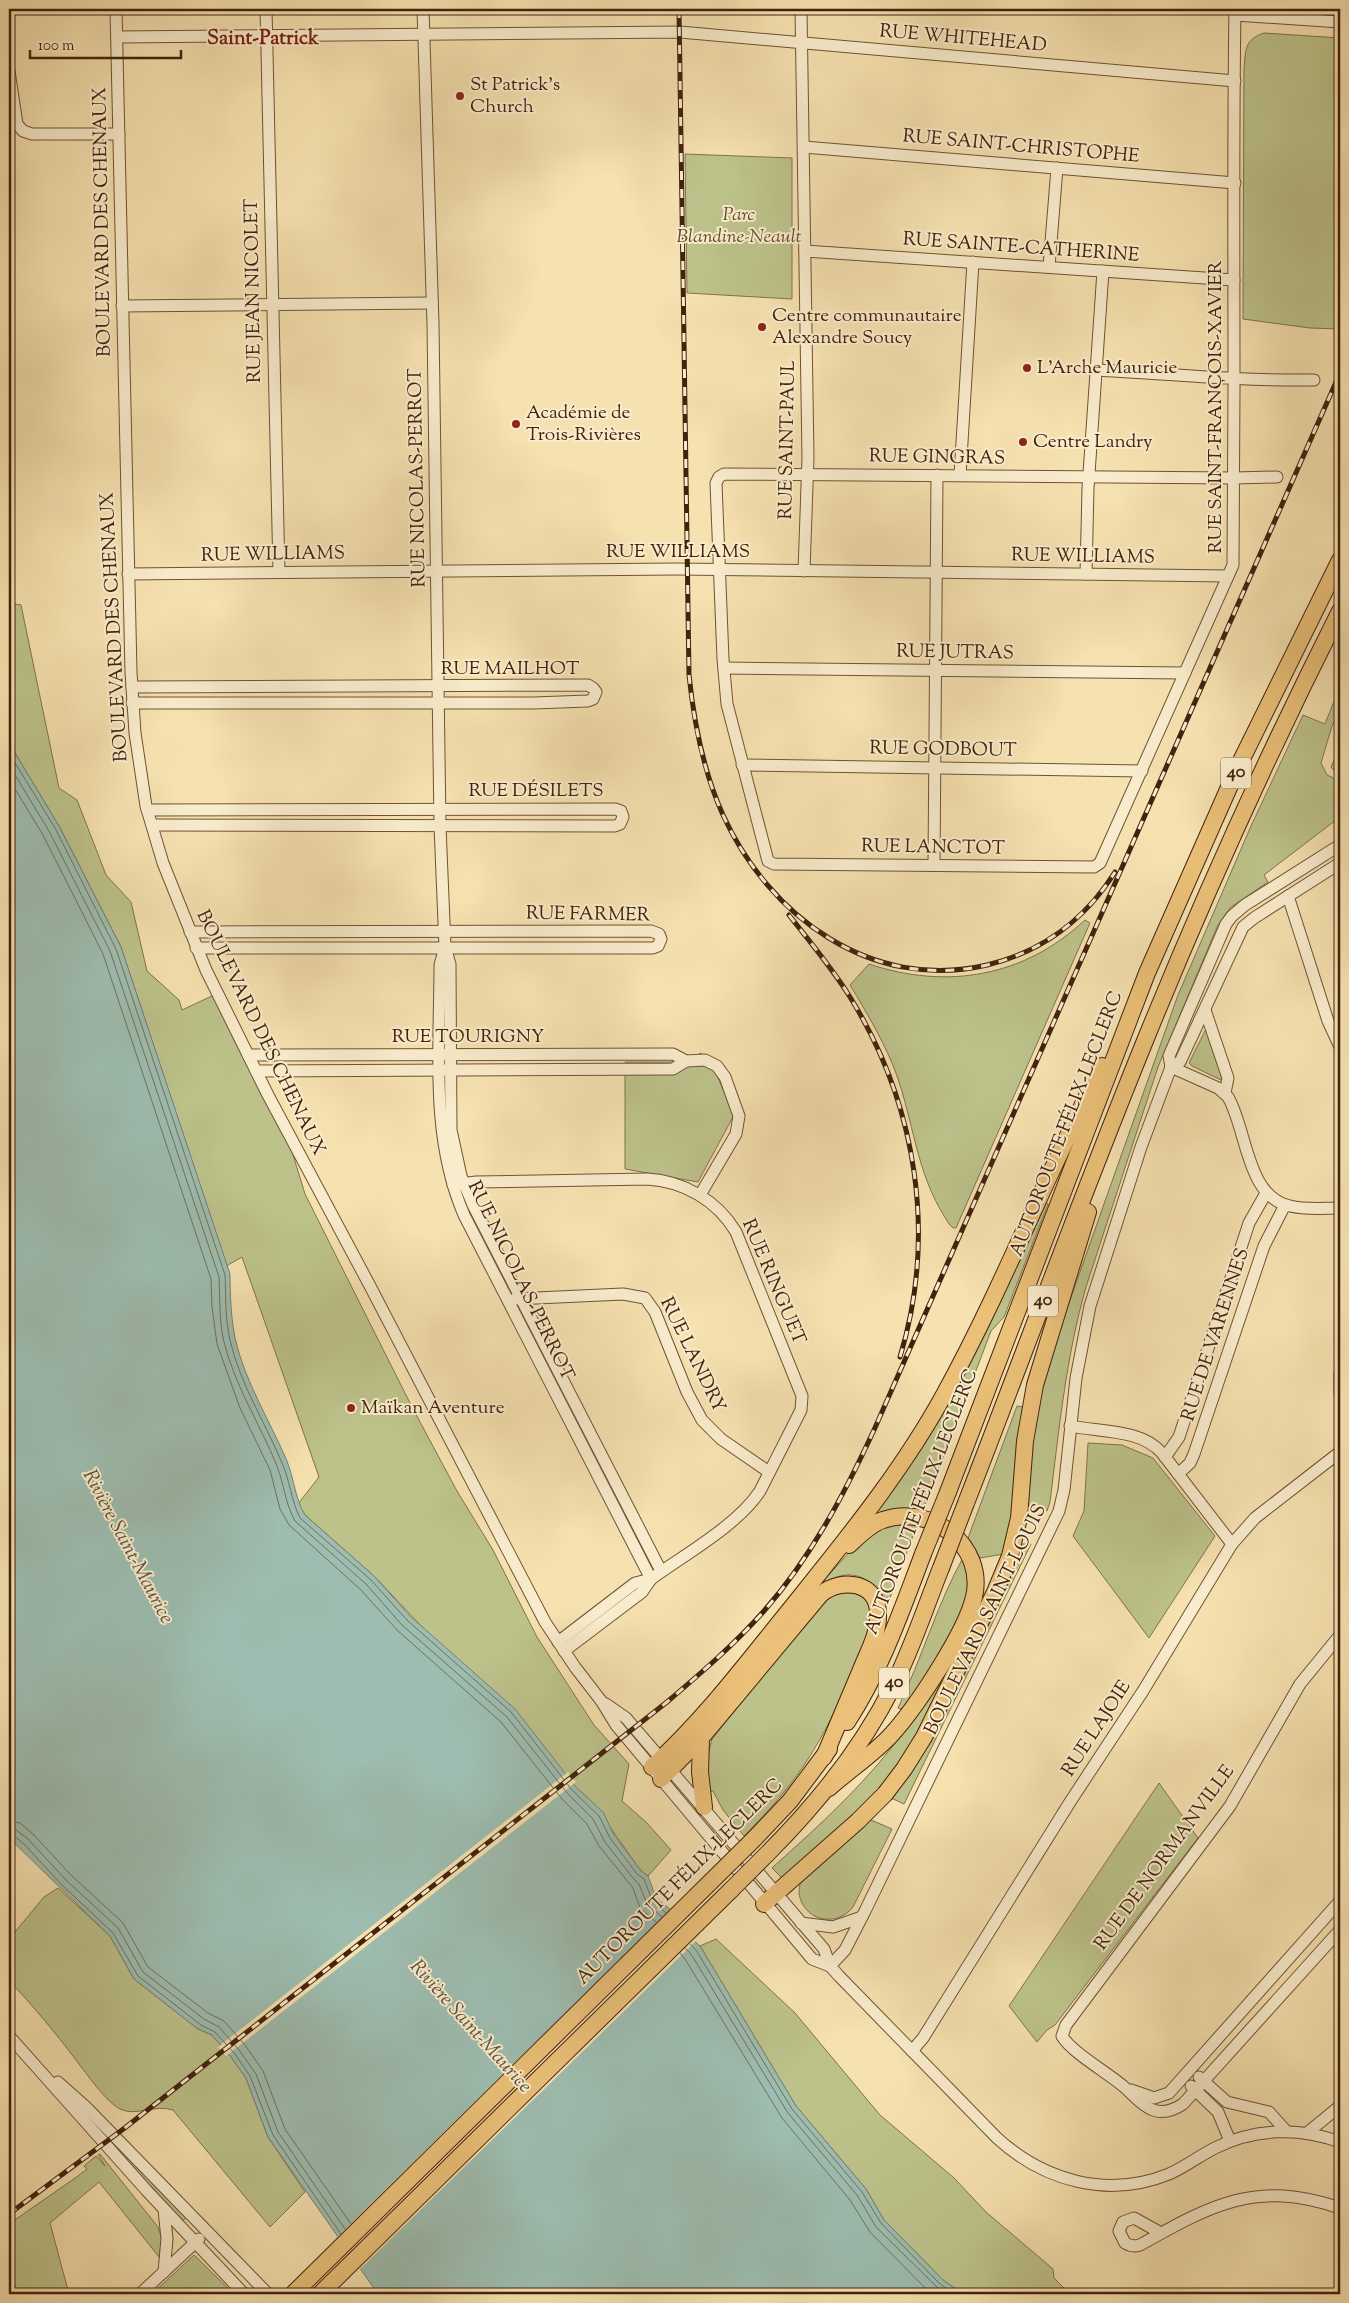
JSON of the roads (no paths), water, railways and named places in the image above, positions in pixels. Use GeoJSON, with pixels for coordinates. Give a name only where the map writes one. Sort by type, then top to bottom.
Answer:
{"type":"FeatureCollection","features":[{"type":"Feature","properties":{"kind":"highway","name":"AUTOROUTE FÉLIX-LECLERC"},"geometry":{"type":"LineString","coordinates":[[293,2294],[754,1840],[786,1806],[824,1757],[855,1710],[876,1673],[924,1554],[1140,990],[1238,767],[1340,560]]}},
{"type":"Feature","properties":{"kind":"highway","name":"40"},"geometry":{"type":"LineString","coordinates":[[320,2294],[767,1854],[829,1788],[861,1742],[892,1688],[910,1647],[1122,1100],[1220,863],[1340,611]]}},
{"type":"Feature","properties":{"kind":"highway"},"geometry":{"type":"LineString","coordinates":[[661,1769],[816,1578],[892,1477],[941,1400],[974,1335],[1069,1130],[1140,990]]}},
{"type":"Feature","properties":{"kind":"highway"},"geometry":{"type":"LineString","coordinates":[[764,1904],[858,1821],[885,1794],[904,1770],[929,1727],[1003,1575],[1013,1546],[1020,1510],[1026,1440],[1036,1385],[1122,1100]]}},
{"type":"Feature","properties":{"kind":"highway"},"geometry":{"type":"LineString","coordinates":[[816,1578],[854,1541],[876,1524],[887,1519],[903,1517],[926,1520],[952,1532],[969,1554],[976,1579],[974,1598],[966,1618],[919,1698],[892,1734],[829,1788]]}},
{"type":"Feature","properties":{"kind":"highway"},"geometry":{"type":"LineString","coordinates":[[661,1769],[701,1738],[821,1594],[839,1584],[853,1583],[862,1587],[873,1597],[878,1610],[878,1620],[871,1644],[824,1757]]}},
{"type":"Feature","properties":{"kind":"highway"},"geometry":{"type":"LineString","coordinates":[[701,1738],[700,1772],[704,1807]]}},
{"type":"Feature","properties":{"kind":"street","name":"BOULEVARD DES CHENAUX"},"geometry":{"type":"LineString","coordinates":[[116,9],[132,703],[147,810],[164,863],[196,948],[248,1055],[531,1598],[561,1647],[602,1702],[626,1718],[661,1769],[764,1904],[813,1961],[830,1966]]}},
{"type":"Feature","properties":{"kind":"street","name":"RUE JEAN NICOLET"},"geometry":{"type":"LineString","coordinates":[[266,9],[279,572]]}},
{"type":"Feature","properties":{"kind":"street","name":"RUE NICOLAS-PERROT"},"geometry":{"type":"LineString","coordinates":[[423,9],[432,302],[440,702],[440,826],[445,932],[445,947],[440,965],[445,1054],[442,1136],[458,1184],[464,1215],[651,1579]]}},
{"type":"Feature","properties":{"kind":"street","name":"RUE SAINT-PAUL"},"geometry":{"type":"LineString","coordinates":[[801,9],[806,251],[807,474],[804,571]]}},
{"type":"Feature","properties":{"kind":"street"},"geometry":{"type":"LineString","coordinates":[[1235,12],[1340,22]]}},
{"type":"Feature","properties":{"kind":"street","name":"RUE SAINT-FRANÇOIS-XAVIER"},"geometry":{"type":"LineString","coordinates":[[1097,867],[1142,771],[1233,565],[1235,12]]}},
{"type":"Feature","properties":{"kind":"street","name":"RUE WHITEHEAD"},"geometry":{"type":"LineString","coordinates":[[117,37],[680,32],[1235,81]]}},
{"type":"Feature","properties":{"kind":"street"},"geometry":{"type":"LineString","coordinates":[[9,72],[16,121],[23,131],[32,134],[119,134]]}},
{"type":"Feature","properties":{"kind":"street","name":"RUE SAINT-CHRISTOPHE"},"geometry":{"type":"LineString","coordinates":[[804,147],[1235,183]]}},
{"type":"Feature","properties":{"kind":"street"},"geometry":{"type":"LineString","coordinates":[[1049,268],[1057,168]]}},
{"type":"Feature","properties":{"kind":"street","name":"RUE SAINTE-CATHERINE"},"geometry":{"type":"LineString","coordinates":[[806,251],[1234,280]]}},
{"type":"Feature","properties":{"kind":"street"},"geometry":{"type":"LineString","coordinates":[[960,475],[973,262]]}},
{"type":"Feature","properties":{"kind":"street"},"geometry":{"type":"LineString","coordinates":[[1086,574],[1088,477],[1103,271]]}},
{"type":"Feature","properties":{"kind":"street"},"geometry":{"type":"LineString","coordinates":[[122,306],[432,302]]}},
{"type":"Feature","properties":{"kind":"street"},"geometry":{"type":"LineString","coordinates":[[1096,370],[1234,378],[1255,381],[1314,380]]}},
{"type":"Feature","properties":{"kind":"street","name":"RUE GINGRAS"},"geometry":{"type":"LineString","coordinates":[[720,570],[716,483],[719,477],[724,474],[1276,477]]}},
{"type":"Feature","properties":{"kind":"street"},"geometry":{"type":"LineString","coordinates":[[934,866],[937,475]]}},
{"type":"Feature","properties":{"kind":"street"},"geometry":{"type":"LineString","coordinates":[[720,570],[724,668],[728,708],[742,765]]}},
{"type":"Feature","properties":{"kind":"street","name":"RUE WILLIAMS"},"geometry":{"type":"LineString","coordinates":[[128,574],[720,570],[1228,576]]}},
{"type":"Feature","properties":{"kind":"street","name":"RUE JUTRAS"},"geometry":{"type":"LineString","coordinates":[[724,668],[1185,673]]}},
{"type":"Feature","properties":{"kind":"street","name":"RUE MAILHOT"},"geometry":{"type":"LineString","coordinates":[[132,687],[588,685],[596,692],[593,699],[588,701],[132,703]]}},
{"type":"Feature","properties":{"kind":"street","name":"RUE GODBOUT"},"geometry":{"type":"LineString","coordinates":[[742,765],[1142,771]]}},
{"type":"Feature","properties":{"kind":"street","name":"RUE LANCTOT"},"geometry":{"type":"LineString","coordinates":[[742,765],[767,859],[770,862],[1097,867]]}},
{"type":"Feature","properties":{"kind":"street","name":"RUE DÉSILETS"},"geometry":{"type":"LineString","coordinates":[[147,810],[615,809],[621,811],[623,817],[620,824],[616,826],[152,825]]}},
{"type":"Feature","properties":{"kind":"street","name":"BOULEVARD SAINT-LOUIS"},"geometry":{"type":"LineString","coordinates":[[830,1966],[845,1950],[862,1917],[1057,1515],[1062,1500],[1070,1426],[1083,1338],[1096,1282],[1141,1147],[1171,1067],[1169,1056],[1226,924],[1244,905],[1340,845]]}},
{"type":"Feature","properties":{"kind":"street","name":"BOULEVARD SAINT-LOUIS"},"geometry":{"type":"LineString","coordinates":[[1171,1067],[1180,1062],[1243,927],[1340,863]]}},
{"type":"Feature","properties":{"kind":"street"},"geometry":{"type":"LineString","coordinates":[[1288,896],[1328,1020],[1340,1047]]}},
{"type":"Feature","properties":{"kind":"street","name":"RUE FARMER"},"geometry":{"type":"LineString","coordinates":[[190,932],[651,931],[659,934],[661,939],[658,946],[653,948],[196,948]]}},
{"type":"Feature","properties":{"kind":"street"},"geometry":{"type":"LineString","coordinates":[[1205,1010],[1228,1078],[1225,1093]]}},
{"type":"Feature","properties":{"kind":"street","name":"RUE TOURIGNY"},"geometry":{"type":"LineString","coordinates":[[248,1055],[673,1054],[686,1061]]}},
{"type":"Feature","properties":{"kind":"street","name":"RUE TOURIGNY"},"geometry":{"type":"LineString","coordinates":[[256,1071],[673,1069],[686,1061],[705,1060],[717,1066],[725,1077],[739,1116],[736,1134],[700,1195]]}},
{"type":"Feature","properties":{"kind":"street"},"geometry":{"type":"LineString","coordinates":[[1171,1067],[1215,1086],[1225,1093],[1232,1104],[1257,1178],[1266,1193],[1285,1205],[1340,1208]]}},
{"type":"Feature","properties":{"kind":"street","name":"RUE RINGUET"},"geometry":{"type":"LineString","coordinates":[[458,1184],[652,1179],[672,1183],[700,1195],[721,1212],[738,1236],[802,1396],[801,1410],[756,1497],[739,1515],[651,1579],[635,1583],[561,1647]]}},
{"type":"Feature","properties":{"kind":"street","name":"RUE NICOLAS-PERROT"},"geometry":{"type":"LineString","coordinates":[[458,1184],[521,1298],[662,1571]]}},
{"type":"Feature","properties":{"kind":"street","name":"RUE DE VARENNES"},"geometry":{"type":"LineString","coordinates":[[1166,1457],[1179,1437],[1248,1223],[1266,1193]]}},
{"type":"Feature","properties":{"kind":"street","name":"RUE DE VARENNES"},"geometry":{"type":"LineString","coordinates":[[1178,1474],[1190,1464],[1194,1454],[1266,1241],[1285,1205]]}},
{"type":"Feature","properties":{"kind":"street","name":"RUE LANDRY"},"geometry":{"type":"LineString","coordinates":[[508,1299],[623,1294],[644,1298],[655,1312],[687,1392],[706,1424],[733,1448],[769,1472]]}},
{"type":"Feature","properties":{"kind":"street"},"geometry":{"type":"LineString","coordinates":[[1340,1374],[1340,1393]]}},
{"type":"Feature","properties":{"kind":"street"},"geometry":{"type":"LineString","coordinates":[[1070,1426],[1143,1439],[1156,1446],[1232,1544]]}},
{"type":"Feature","properties":{"kind":"street","name":"RUE LAJOIE"},"geometry":{"type":"LineString","coordinates":[[912,2051],[923,2038],[1070,1802],[1143,1691],[1232,1544],[1255,1518],[1340,1452]]}},
{"type":"Feature","properties":{"kind":"street","name":"RUE DE NORMANVILLE"},"geometry":{"type":"LineString","coordinates":[[1199,2085],[1178,2107],[1169,2111],[1158,2111],[1141,2103],[1124,2087],[1066,2042],[1062,2036],[1064,2028],[1118,1952],[1230,1806],[1296,1690],[1317,1660],[1340,1635]]}},
{"type":"Feature","properties":{"kind":"street","name":"BOULEVARD DES CHENAUX"},"geometry":{"type":"LineString","coordinates":[[661,1769],[704,1807],[824,1949],[830,1966],[1011,2152],[1041,2170],[1065,2179],[1100,2186],[1140,2183],[1171,2173],[1230,2142],[1264,2132],[1286,2131],[1307,2133],[1340,2142]]}},
{"type":"Feature","properties":{"kind":"street"},"geometry":{"type":"LineString","coordinates":[[1230,2142],[1218,2112],[1199,2085],[1187,2073],[1340,1901]]}},
{"type":"Feature","properties":{"kind":"street"},"geometry":{"type":"LineString","coordinates":[[801,1923],[833,1927],[862,1917]]}},
{"type":"Feature","properties":{"kind":"street"},"geometry":{"type":"LineString","coordinates":[[1199,2085],[1340,1930]]}},
{"type":"Feature","properties":{"kind":"street"},"geometry":{"type":"LineString","coordinates":[[9,2036],[164,2210],[244,2294]]}},
{"type":"Feature","properties":{"kind":"street"},"geometry":{"type":"LineString","coordinates":[[34,2062],[86,2107],[268,2294]]}},
{"type":"Feature","properties":{"kind":"street","name":"RUE DE NORMANVILLE"},"geometry":{"type":"LineString","coordinates":[[1124,2087],[1144,2096],[1157,2098],[1169,2093],[1187,2073]]}},
{"type":"Feature","properties":{"kind":"street"},"geometry":{"type":"LineString","coordinates":[[1199,2085],[1227,2102],[1269,2112],[1286,2131]]}},
{"type":"Feature","properties":{"kind":"street"},"geometry":{"type":"LineString","coordinates":[[1307,2133],[1340,2106]]}},
{"type":"Feature","properties":{"kind":"street"},"geometry":{"type":"LineString","coordinates":[[1161,2233],[1208,2208],[1248,2197],[1278,2195],[1340,2208]]}},
{"type":"Feature","properties":{"kind":"street"},"geometry":{"type":"LineString","coordinates":[[164,2210],[167,2239],[164,2272]]}},
{"type":"Feature","properties":{"kind":"street"},"geometry":{"type":"LineString","coordinates":[[140,2294],[208,2231]]}},
{"type":"Feature","properties":{"kind":"water","name":"Rivière Saint-Maurice"},"geometry":{"type":"Polygon","coordinates":[[[9,743],[59,826],[121,947],[230,1274],[233,1322],[239,1354],[251,1386],[287,1461],[299,1502],[305,1515],[374,1576],[410,1616],[515,1709],[576,1787],[603,1812],[614,1835],[641,1871],[648,1876],[656,1898],[671,1910],[688,1935],[700,1946],[796,2106],[866,2189],[884,2220],[943,2280],[963,2294],[378,2294],[268,2137],[246,2078],[231,2057],[212,2035],[198,2029],[134,1979],[110,1936],[9,1838],[9,743]]]}},
{"type":"Feature","properties":{"kind":"railway"},"geometry":{"type":"LineString","coordinates":[[679,9],[689,675],[700,746],[710,781],[723,815],[743,852],[767,885],[796,914],[829,938],[865,956],[903,967],[944,970],[987,965],[1026,952],[1060,932],[1076,919],[1090,905],[1115,872]]}},
{"type":"Feature","properties":{"kind":"railway"},"geometry":{"type":"LineString","coordinates":[[9,2214],[126,2127],[667,1702],[741,1635],[764,1611],[797,1569],[838,1502],[874,1430],[1340,373]]}},
{"type":"Feature","properties":{"kind":"railway"},"geometry":{"type":"LineString","coordinates":[[789,915],[843,986],[873,1038],[891,1082],[905,1126],[914,1172],[918,1218],[917,1264],[911,1311],[900,1357]]}},
{"type":"Feature","properties":{"kind":"place","name":"St Patrick's Church"},"geometry":{"type":"Point","coordinates":[460,96]}},
{"type":"Feature","properties":{"kind":"place","name":"Centre communautaire Alexandre Soucy"},"geometry":{"type":"Point","coordinates":[762,327]}},
{"type":"Feature","properties":{"kind":"place","name":"L'Arche Mauricie"},"geometry":{"type":"Point","coordinates":[1027,368]}},
{"type":"Feature","properties":{"kind":"place","name":"Académie de Trois-Rivières"},"geometry":{"type":"Point","coordinates":[516,424]}},
{"type":"Feature","properties":{"kind":"place","name":"Centre Landry"},"geometry":{"type":"Point","coordinates":[1023,442]}},
{"type":"Feature","properties":{"kind":"place","name":"Maïkan Aventure"},"geometry":{"type":"Point","coordinates":[351,1408]}},
{"type":"Feature","properties":{"kind":"district","name":"Saint-Patrick"},"geometry":{"type":"Point","coordinates":[263,39]}},
{"type":"Feature","properties":{"kind":"park label","name":"Parc Blandine-Neault"},"geometry":{"type":"Point","coordinates":[739,226]}}]}
